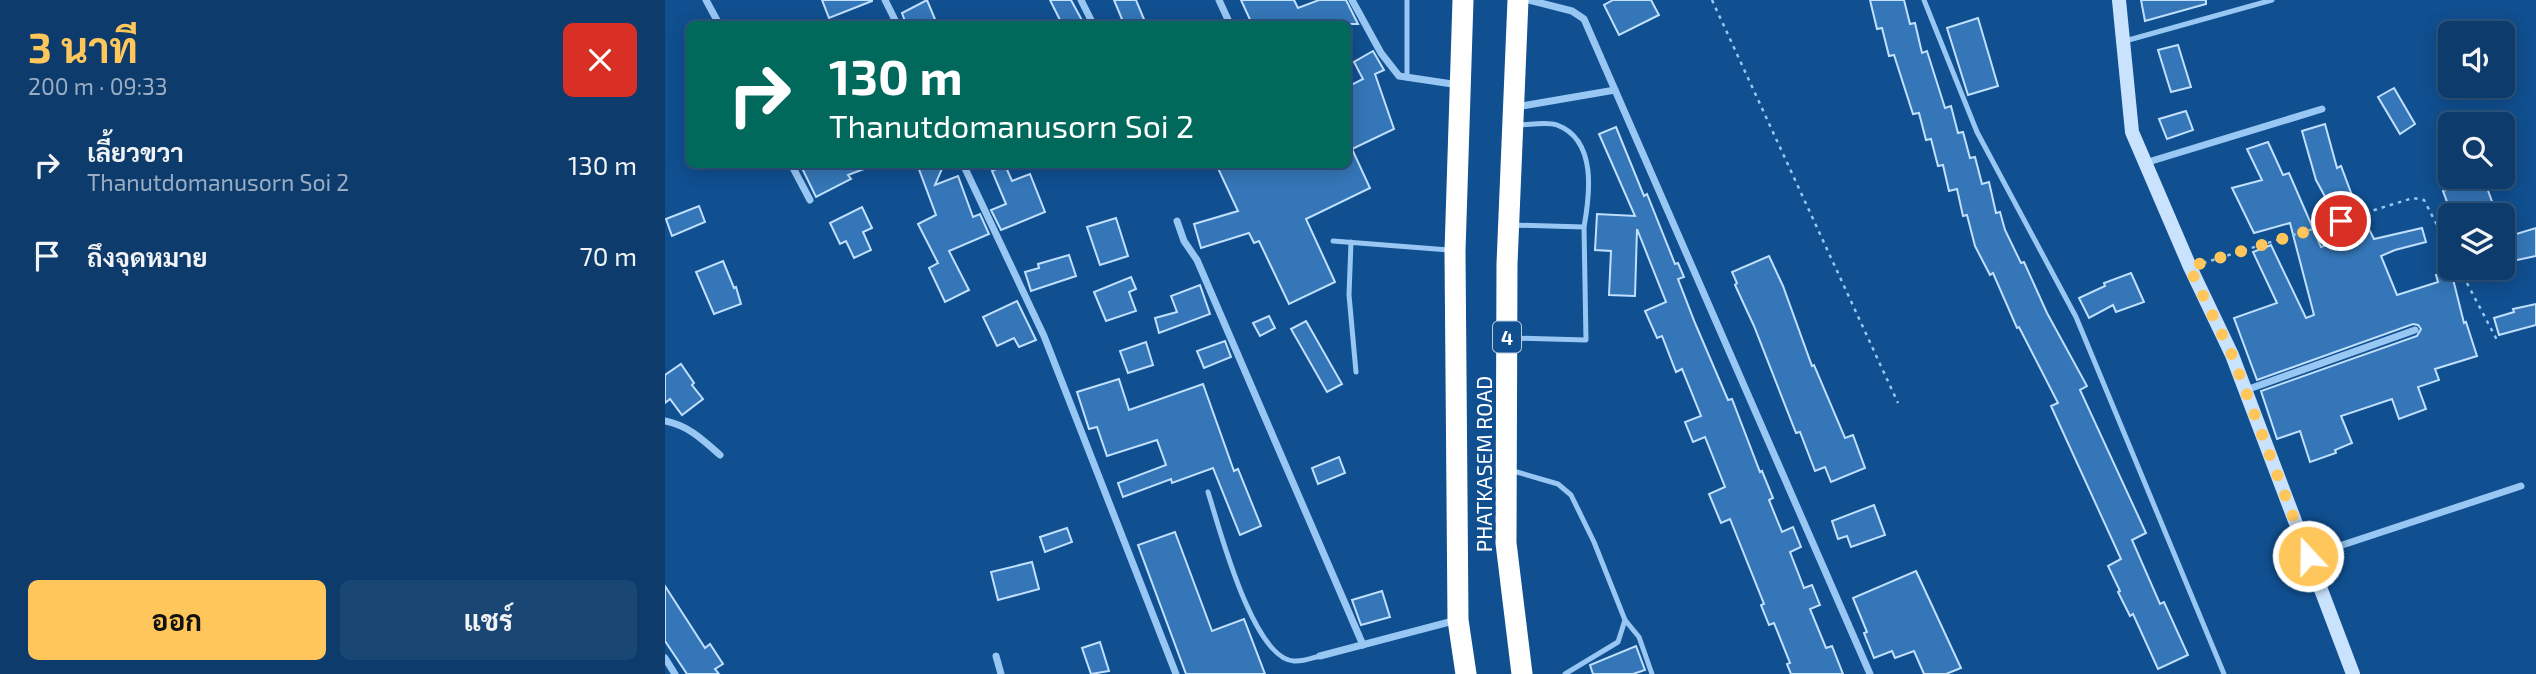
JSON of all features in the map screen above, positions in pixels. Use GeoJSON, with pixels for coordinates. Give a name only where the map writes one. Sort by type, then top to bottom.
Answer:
{"type":"FeatureCollection","features":[{"type":"Feature","properties":{"kind":"highway","name":"PHATKASEM ROAD"},"geometry":{"type":"LineString","coordinates":[[1463,0],[1455,251],[1458,620],[1466,674]]}},
{"type":"Feature","properties":{"kind":"highway","name":"PHATKASEM ROAD"},"geometry":{"type":"LineString","coordinates":[[1518,0],[1509,225],[1506,543],[1522,674]]}},
{"type":"Feature","properties":{"kind":"street"},"geometry":{"type":"LineString","coordinates":[[706,0],[717,21]]}},
{"type":"Feature","properties":{"kind":"street"},"geometry":{"type":"LineString","coordinates":[[885,0],[896,21]]}},
{"type":"Feature","properties":{"kind":"street"},"geometry":{"type":"LineString","coordinates":[[1081,0],[1092,21]]}},
{"type":"Feature","properties":{"kind":"street"},"geometry":{"type":"LineString","coordinates":[[1219,0],[1229,21]]}},
{"type":"Feature","properties":{"kind":"street"},"geometry":{"type":"LineString","coordinates":[[1352,0],[1381,53],[1399,76],[1459,85]]}},
{"type":"Feature","properties":{"kind":"street"},"geometry":{"type":"LineString","coordinates":[[1529,0],[1572,11],[1584,19],[1870,674]]}},
{"type":"Feature","properties":{"kind":"street"},"geometry":{"type":"LineString","coordinates":[[2119,0],[2132,132],[2189,267],[2232,355],[2353,674]]}},
{"type":"Feature","properties":{"kind":"street"},"geometry":{"type":"LineString","coordinates":[[1513,116],[1615,90]]}},
{"type":"Feature","properties":{"kind":"street"},"geometry":{"type":"LineString","coordinates":[[2144,163],[2322,109]]}},
{"type":"Feature","properties":{"kind":"street"},"geometry":{"type":"LineString","coordinates":[[793,168],[810,201]]}},
{"type":"Feature","properties":{"kind":"street"},"geometry":{"type":"LineString","coordinates":[[965,168],[1044,336],[1176,674]]}},
{"type":"Feature","properties":{"kind":"street"},"geometry":{"type":"LineString","coordinates":[[1177,221],[1184,241],[1197,260],[1363,645]]}},
{"type":"Feature","properties":{"kind":"street"},"geometry":{"type":"LineString","coordinates":[[2246,390],[2415,330]]}},
{"type":"Feature","properties":{"kind":"street"},"geometry":{"type":"LineString","coordinates":[[665,421],[691,430],[720,455]]}},
{"type":"Feature","properties":{"kind":"street"},"geometry":{"type":"LineString","coordinates":[[2308,556],[2521,486]]}},
{"type":"Feature","properties":{"kind":"street"},"geometry":{"type":"LineString","coordinates":[[1320,656],[1458,620]]}},
{"type":"Feature","properties":{"kind":"street"},"geometry":{"type":"LineString","coordinates":[[996,656],[1001,674]]}},
{"type":"Feature","properties":{"kind":"street"},"geometry":{"type":"LineString","coordinates":[[665,658],[675,674]]}},
{"type":"Feature","properties":{"kind":"lane"},"geometry":{"type":"LineString","coordinates":[[1407,0],[1407,78]]}},
{"type":"Feature","properties":{"kind":"lane"},"geometry":{"type":"LineString","coordinates":[[1924,0],[1977,132],[2076,317],[2224,674]]}},
{"type":"Feature","properties":{"kind":"lane"},"geometry":{"type":"LineString","coordinates":[[2122,42],[2272,0]]}},
{"type":"Feature","properties":{"kind":"lane"},"geometry":{"type":"LineString","coordinates":[[1507,338],[1586,340],[1584,227],[1590,196],[1588,171],[1579,140],[1556,124],[1513,116]]}},
{"type":"Feature","properties":{"kind":"lane"},"geometry":{"type":"LineString","coordinates":[[1509,225],[1584,227]]}},
{"type":"Feature","properties":{"kind":"lane"},"geometry":{"type":"LineString","coordinates":[[1333,241],[1455,251]]}},
{"type":"Feature","properties":{"kind":"lane"},"geometry":{"type":"LineString","coordinates":[[1351,242],[1349,295],[1356,372]]}},
{"type":"Feature","properties":{"kind":"lane"},"geometry":{"type":"LineString","coordinates":[[1507,469],[1558,484],[1571,495],[1594,542],[1625,620],[1639,637],[1652,674]]}},
{"type":"Feature","properties":{"kind":"lane"},"geometry":{"type":"LineString","coordinates":[[1208,492],[1248,612],[1266,643],[1275,653],[1293,661],[1320,656]]}},
{"type":"Feature","properties":{"kind":"lane"},"geometry":{"type":"LineString","coordinates":[[1565,674],[1619,642],[1625,620]]}},
{"type":"Feature","properties":{"kind":"path"},"geometry":{"type":"LineString","coordinates":[[1712,0],[1898,403]]}},
{"type":"Feature","properties":{"kind":"path"},"geometry":{"type":"LineString","coordinates":[[2189,267],[2413,198],[2424,200],[2438,227]]}},
{"type":"Feature","properties":{"kind":"path"},"geometry":{"type":"LineString","coordinates":[[2465,280],[2497,340]]}},
{"type":"Feature","properties":{"kind":"building"},"geometry":{"type":"Polygon","coordinates":[[[822,0],[872,0],[872,1],[829,18],[822,0]]]}},
{"type":"Feature","properties":{"kind":"building"},"geometry":{"type":"Polygon","coordinates":[[[927,0],[936,21],[905,21],[902,13],[927,0]]]}},
{"type":"Feature","properties":{"kind":"building"},"geometry":{"type":"Polygon","coordinates":[[[1050,0],[1071,0],[1082,21],[1060,21],[1050,0]]]}},
{"type":"Feature","properties":{"kind":"building"},"geometry":{"type":"Polygon","coordinates":[[[1114,0],[1136,0],[1145,21],[1123,21],[1114,0]]]}},
{"type":"Feature","properties":{"kind":"building"},"geometry":{"type":"Polygon","coordinates":[[[1241,0],[1294,0],[1298,8],[1319,0],[1346,0],[1358,24],[1351,24],[1351,21],[1251,21],[1241,0]]]}},
{"type":"Feature","properties":{"kind":"building"},"geometry":{"type":"Polygon","coordinates":[[[1613,0],[1651,0],[1659,15],[1619,35],[1604,5],[1613,0]]]}},
{"type":"Feature","properties":{"kind":"building"},"geometry":{"type":"Polygon","coordinates":[[[1870,0],[1904,0],[1910,24],[1915,23],[1922,53],[1927,51],[1945,108],[1951,106],[1958,133],[1963,132],[1970,158],[1975,157],[1982,184],[1989,182],[1996,213],[2000,212],[2005,230],[2021,263],[2024,262],[2047,313],[2087,386],[2080,390],[2146,533],[2132,540],[2160,604],[2164,602],[2188,655],[2158,669],[2133,614],[2130,616],[2118,592],[2120,591],[2108,566],[2121,559],[2051,406],[2058,403],[2019,327],[2017,328],[1993,273],[1990,275],[1975,246],[1967,215],[1963,216],[1957,189],[1949,191],[1943,165],[1938,166],[1931,139],[1926,140],[1919,113],[1913,114],[1894,55],[1889,56],[1882,28],[1877,29],[1870,0]]]}},
{"type":"Feature","properties":{"kind":"building"},"geometry":{"type":"Polygon","coordinates":[[[2141,0],[2206,0],[2206,4],[2145,21],[2141,0]]]}},
{"type":"Feature","properties":{"kind":"building"},"geometry":{"type":"Polygon","coordinates":[[[1978,18],[1998,86],[1968,95],[1947,28],[1978,18]]]}},
{"type":"Feature","properties":{"kind":"building"},"geometry":{"type":"Polygon","coordinates":[[[2178,45],[2191,87],[2171,92],[2158,50],[2178,45]]]}},
{"type":"Feature","properties":{"kind":"building"},"geometry":{"type":"Polygon","coordinates":[[[1373,51],[1384,70],[1375,74],[1394,129],[1352,149],[1370,188],[1306,219],[1335,282],[1289,304],[1259,241],[1254,243],[1249,233],[1201,248],[1194,224],[1238,211],[1218,168],[1351,168],[1351,85],[1363,79],[1354,62],[1373,51]]]}},
{"type":"Feature","properties":{"kind":"building"},"geometry":{"type":"Polygon","coordinates":[[[2394,88],[2415,124],[2400,134],[2378,97],[2394,88]]]}},
{"type":"Feature","properties":{"kind":"building"},"geometry":{"type":"Polygon","coordinates":[[[2186,111],[2193,130],[2167,139],[2159,119],[2186,111]]]}},
{"type":"Feature","properties":{"kind":"building"},"geometry":{"type":"Polygon","coordinates":[[[2325,124],[2337,168],[2341,166],[2356,206],[2334,213],[2316,180],[2302,131],[2325,124]]]}},
{"type":"Feature","properties":{"kind":"building"},"geometry":{"type":"Polygon","coordinates":[[[1616,127],[1644,196],[1647,194],[1675,264],[1678,263],[1684,277],[1678,279],[1728,400],[1732,399],[1760,472],[1762,471],[1773,498],[1769,500],[1782,532],[1793,527],[1801,547],[1790,552],[1804,588],[1812,585],[1820,605],[1810,609],[1826,648],[1832,646],[1843,674],[1791,674],[1787,664],[1790,663],[1774,623],[1769,625],[1761,605],[1764,604],[1730,519],[1721,523],[1709,494],[1725,487],[1705,437],[1693,442],[1685,422],[1701,416],[1682,369],[1676,372],[1662,336],[1657,338],[1645,311],[1666,302],[1637,229],[1635,296],[1609,295],[1611,251],[1595,250],[1597,214],[1635,216],[1599,134],[1616,127]]]}},
{"type":"Feature","properties":{"kind":"building"},"geometry":{"type":"Polygon","coordinates":[[[2268,142],[2283,175],[2289,173],[2321,247],[2341,240],[2342,242],[2369,229],[2374,239],[2422,228],[2426,242],[2381,256],[2397,295],[2438,282],[2436,275],[2438,274],[2438,280],[2453,280],[2464,323],[2466,322],[2477,356],[2435,369],[2439,380],[2418,387],[2426,409],[2399,419],[2392,399],[2341,416],[2352,443],[2335,450],[2336,453],[2310,462],[2300,431],[2277,439],[2261,391],[2417,336],[2421,329],[2413,324],[2257,380],[2234,318],[2277,303],[2253,252],[2271,245],[2306,318],[2314,315],[2290,223],[2254,233],[2232,188],[2262,180],[2247,149],[2268,142]]]}},
{"type":"Feature","properties":{"kind":"building"},"geometry":{"type":"Polygon","coordinates":[[[802,168],[867,168],[848,175],[851,179],[816,197],[802,168]]]}},
{"type":"Feature","properties":{"kind":"building"},"geometry":{"type":"Polygon","coordinates":[[[918,168],[942,168],[935,185],[958,176],[973,217],[980,214],[989,234],[949,251],[969,290],[945,302],[929,268],[938,263],[918,224],[936,215],[918,168]]]}},
{"type":"Feature","properties":{"kind":"building"},"geometry":{"type":"Polygon","coordinates":[[[1006,168],[1012,181],[1030,174],[1045,212],[1001,230],[991,210],[1006,204],[992,171],[1006,168]]]}},
{"type":"Feature","properties":{"kind":"building"},"geometry":{"type":"Polygon","coordinates":[[[2487,189],[2493,203],[2448,203],[2443,191],[2487,189]]]}},
{"type":"Feature","properties":{"kind":"building"},"geometry":{"type":"Polygon","coordinates":[[[699,206],[705,222],[672,236],[666,219],[699,206]]]}},
{"type":"Feature","properties":{"kind":"building"},"geometry":{"type":"Polygon","coordinates":[[[862,207],[872,228],[863,232],[871,250],[854,258],[846,241],[840,244],[830,223],[862,207]]]}},
{"type":"Feature","properties":{"kind":"building"},"geometry":{"type":"Polygon","coordinates":[[[1116,218],[1128,256],[1100,265],[1087,227],[1116,218]]]}},
{"type":"Feature","properties":{"kind":"building"},"geometry":{"type":"Polygon","coordinates":[[[2536,228],[2536,256],[2515,260],[2515,234],[2536,228]]]}},
{"type":"Feature","properties":{"kind":"building"},"geometry":{"type":"Polygon","coordinates":[[[1069,255],[1076,276],[1031,291],[1025,272],[1039,268],[1038,264],[1069,255]]]}},
{"type":"Feature","properties":{"kind":"building"},"geometry":{"type":"Polygon","coordinates":[[[1769,256],[1783,286],[1812,366],[1814,365],[1845,438],[1853,435],[1865,468],[1831,482],[1825,467],[1815,471],[1800,432],[1796,433],[1735,285],[1737,283],[1732,272],[1769,256]]]}},
{"type":"Feature","properties":{"kind":"building"},"geometry":{"type":"Polygon","coordinates":[[[723,261],[741,304],[714,314],[696,272],[723,261]]]}},
{"type":"Feature","properties":{"kind":"building"},"geometry":{"type":"Polygon","coordinates":[[[2131,273],[2144,302],[2116,312],[2113,305],[2089,318],[2079,298],[2105,286],[2104,283],[2131,273]]]}},
{"type":"Feature","properties":{"kind":"building"},"geometry":{"type":"Polygon","coordinates":[[[1131,277],[1136,289],[1129,292],[1136,311],[1106,321],[1094,292],[1131,277]]]}},
{"type":"Feature","properties":{"kind":"building"},"geometry":{"type":"Polygon","coordinates":[[[1200,285],[1210,314],[1159,333],[1155,318],[1177,312],[1171,296],[1200,285]]]}},
{"type":"Feature","properties":{"kind":"building"},"geometry":{"type":"Polygon","coordinates":[[[1017,301],[1036,340],[1019,347],[1014,338],[997,346],[983,317],[1017,301]]]}},
{"type":"Feature","properties":{"kind":"building"},"geometry":{"type":"Polygon","coordinates":[[[2536,304],[2536,325],[2499,335],[2494,318],[2514,312],[2513,309],[2536,304]]]}},
{"type":"Feature","properties":{"kind":"building"},"geometry":{"type":"Polygon","coordinates":[[[1269,316],[1275,328],[1260,336],[1253,323],[1269,316]]]}},
{"type":"Feature","properties":{"kind":"building"},"geometry":{"type":"Polygon","coordinates":[[[1306,321],[1342,384],[1327,392],[1291,329],[1306,321]]]}},
{"type":"Feature","properties":{"kind":"building"},"geometry":{"type":"Polygon","coordinates":[[[1225,341],[1231,357],[1204,368],[1197,351],[1225,341]]]}},
{"type":"Feature","properties":{"kind":"building"},"geometry":{"type":"Polygon","coordinates":[[[1146,342],[1153,365],[1128,373],[1120,351],[1146,342]]]}},
{"type":"Feature","properties":{"kind":"building"},"geometry":{"type":"Polygon","coordinates":[[[681,364],[703,399],[682,415],[670,399],[665,403],[665,375],[681,364]]]}},
{"type":"Feature","properties":{"kind":"building"},"geometry":{"type":"Polygon","coordinates":[[[1119,379],[1129,410],[1203,384],[1234,471],[1238,469],[1261,526],[1240,535],[1213,468],[1172,483],[1171,479],[1123,497],[1118,483],[1166,465],[1157,440],[1107,456],[1097,427],[1089,429],[1077,392],[1119,379]]]}},
{"type":"Feature","properties":{"kind":"building"},"geometry":{"type":"Polygon","coordinates":[[[1339,457],[1345,473],[1318,484],[1312,468],[1339,457]]]}},
{"type":"Feature","properties":{"kind":"building"},"geometry":{"type":"Polygon","coordinates":[[[1874,505],[1885,535],[1851,547],[1847,536],[1838,539],[1832,521],[1874,505]]]}},
{"type":"Feature","properties":{"kind":"building"},"geometry":{"type":"Polygon","coordinates":[[[1067,528],[1072,542],[1045,552],[1040,537],[1067,528]]]}},
{"type":"Feature","properties":{"kind":"building"},"geometry":{"type":"Polygon","coordinates":[[[1175,532],[1212,631],[1244,619],[1265,674],[1186,674],[1138,545],[1175,532]]]}},
{"type":"Feature","properties":{"kind":"building"},"geometry":{"type":"Polygon","coordinates":[[[1032,562],[1039,589],[998,600],[991,572],[1032,562]]]}},
{"type":"Feature","properties":{"kind":"building"},"geometry":{"type":"Polygon","coordinates":[[[1916,571],[1961,668],[1946,674],[1924,674],[1914,651],[1895,658],[1892,651],[1874,658],[1853,598],[1916,571]]]}},
{"type":"Feature","properties":{"kind":"building"},"geometry":{"type":"Polygon","coordinates":[[[665,586],[705,648],[710,644],[723,664],[715,669],[719,674],[687,674],[665,641],[665,586]]]}},
{"type":"Feature","properties":{"kind":"building"},"geometry":{"type":"Polygon","coordinates":[[[1382,591],[1390,617],[1361,625],[1352,600],[1382,591]]]}},
{"type":"Feature","properties":{"kind":"building"},"geometry":{"type":"Polygon","coordinates":[[[1100,642],[1109,671],[1091,674],[1082,648],[1100,642]]]}},
{"type":"Feature","properties":{"kind":"building"},"geometry":{"type":"Polygon","coordinates":[[[1636,646],[1645,670],[1633,674],[1593,674],[1590,665],[1636,646]]]}},
{"type":"Feature","properties":{"kind":"route"},"geometry":{"type":"LineString","coordinates":[[2308,556],[2232,355],[2189,267],[2341,221]]}}]}
